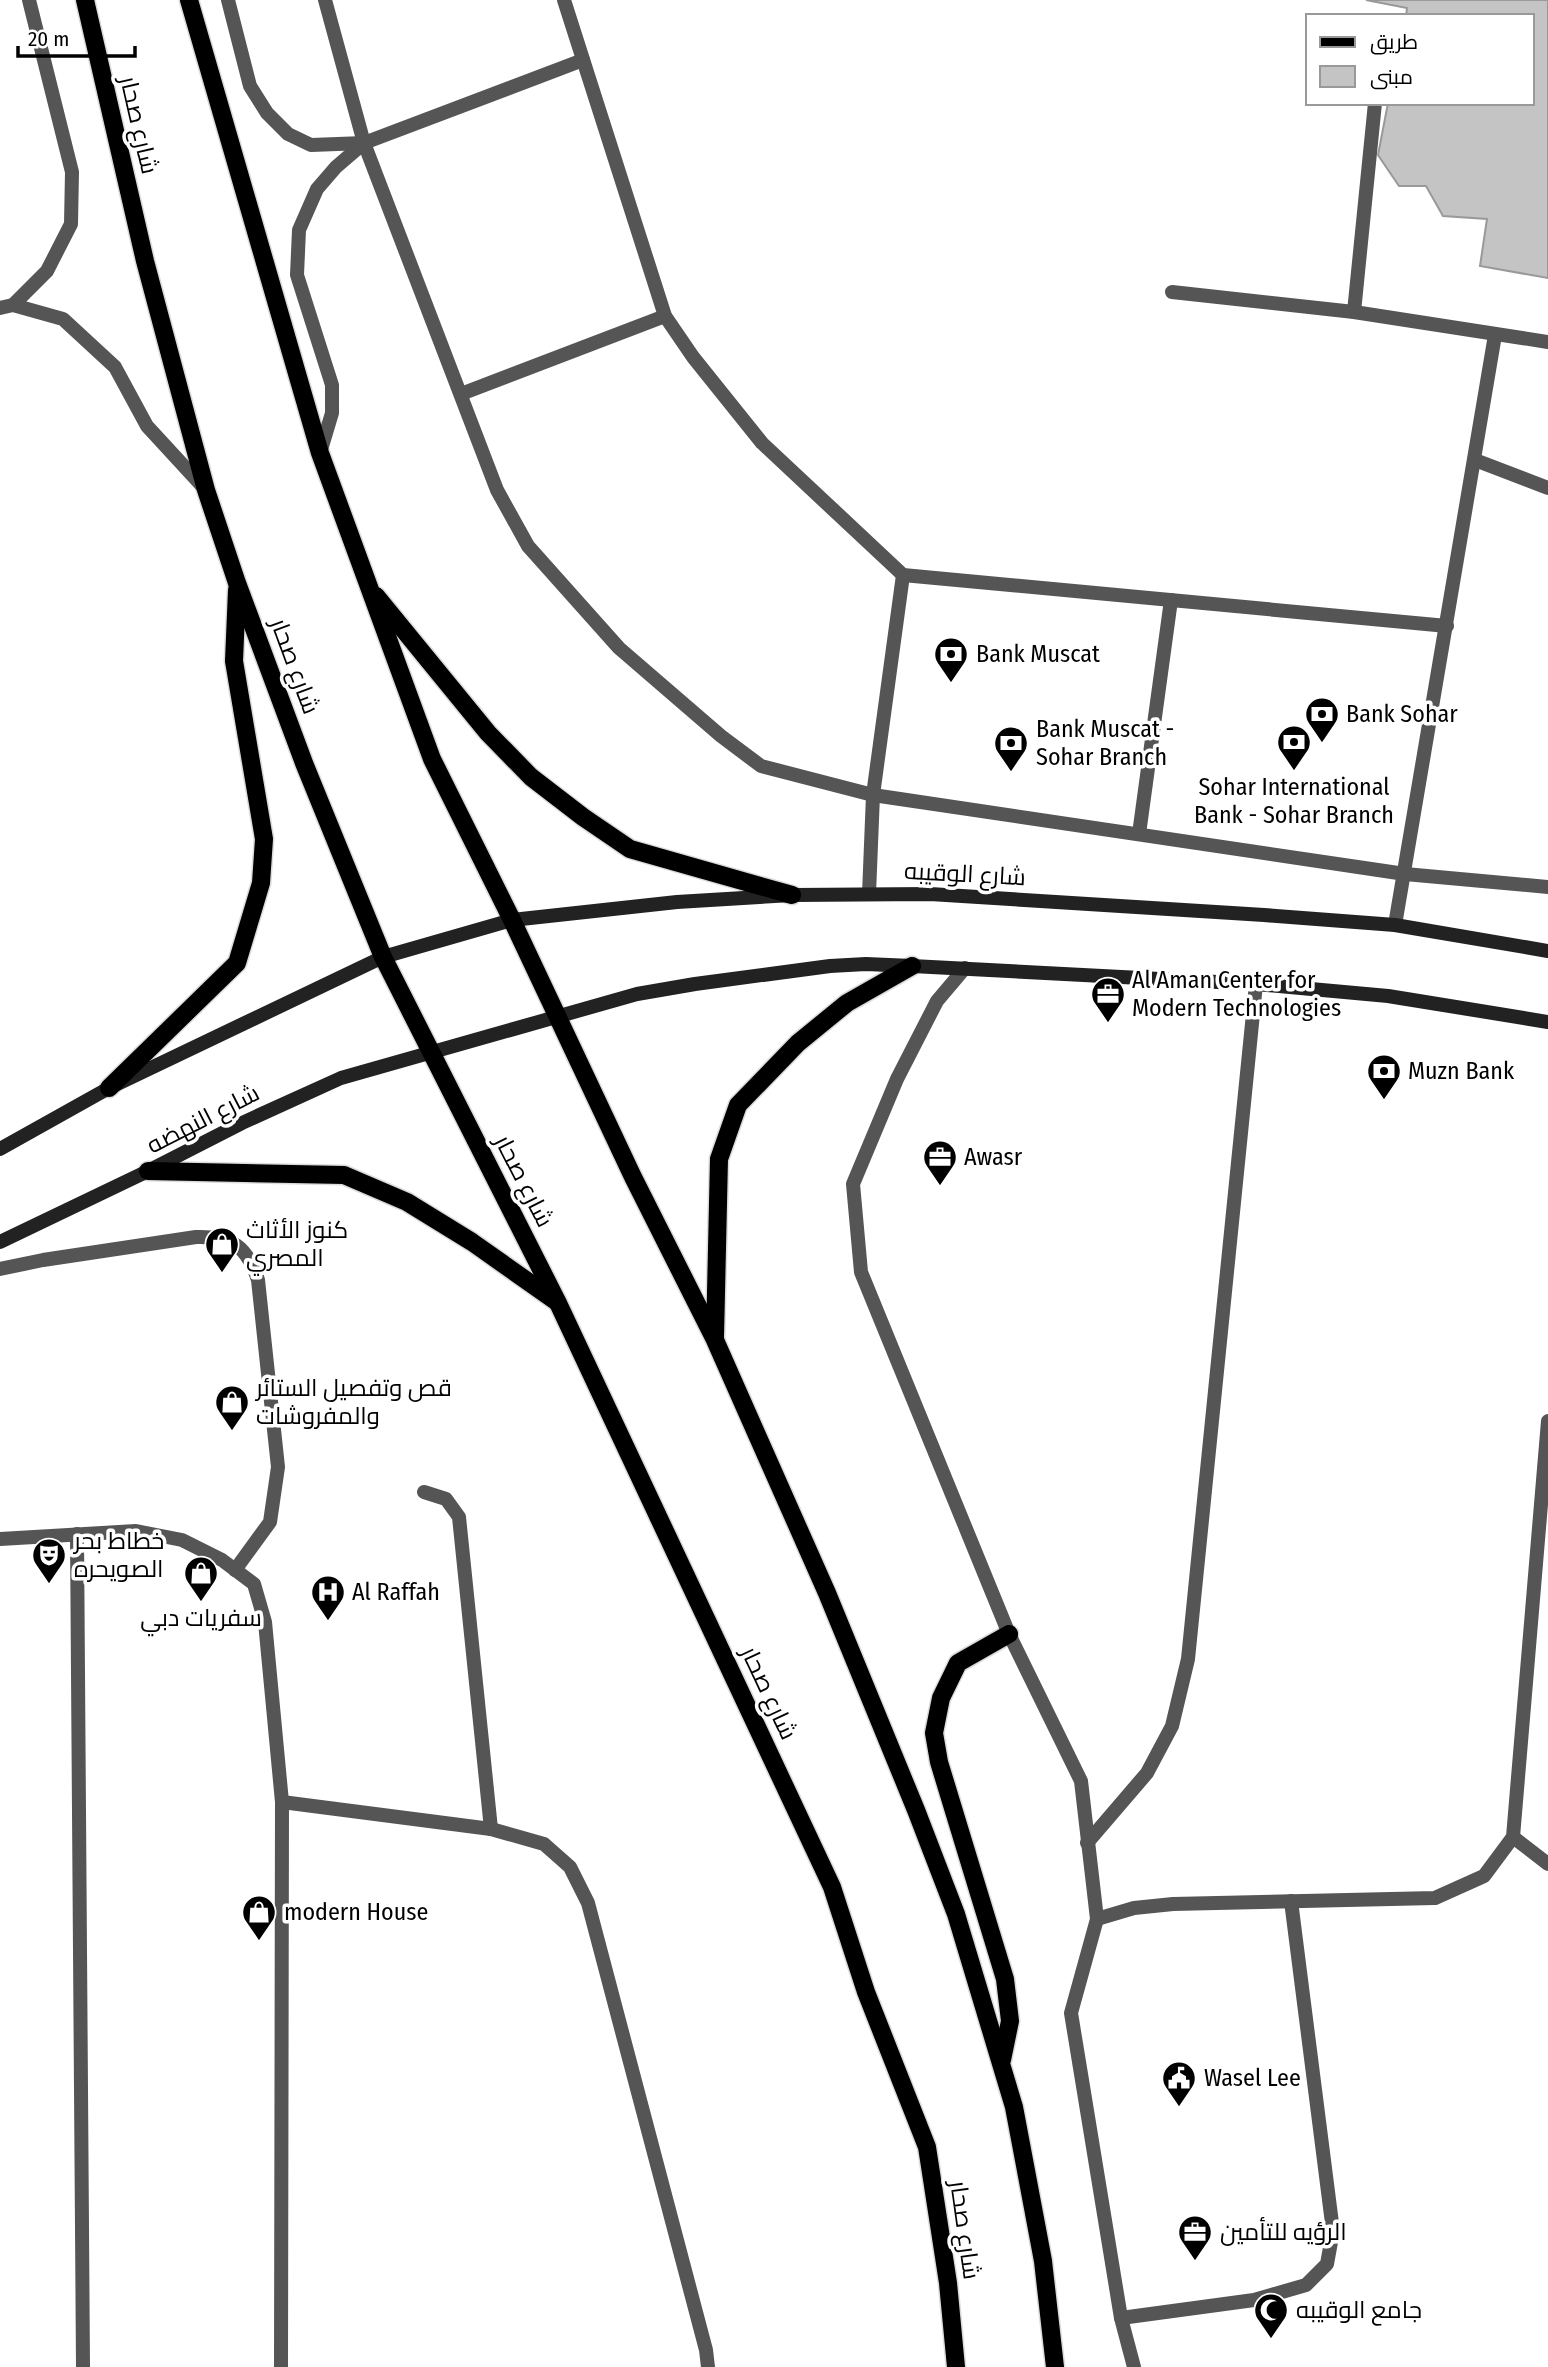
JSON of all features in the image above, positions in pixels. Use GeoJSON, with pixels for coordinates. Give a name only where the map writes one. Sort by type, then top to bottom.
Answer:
{"type":"FeatureCollection","features":[{"type":"Feature","properties":{"kind":"main road","name":"شارع صحار"},"geometry":{"type":"LineString","coordinates":[[85,0],[145,261],[206,490],[237,583],[304,763],[383,957],[558,1303],[832,1887],[866,1992],[927,2147],[948,2283],[956,2367]]}},
{"type":"Feature","properties":{"kind":"main road"},"geometry":{"type":"LineString","coordinates":[[188,0],[320,453],[432,759],[715,1340],[827,1593],[956,1914],[1014,2107],[1043,2261],[1055,2367]]}},
{"type":"Feature","properties":{"kind":"main road"},"geometry":{"type":"LineString","coordinates":[[109,1088],[237,963],[261,883],[264,839],[234,662],[237,583]]}},
{"type":"Feature","properties":{"kind":"main road"},"geometry":{"type":"LineString","coordinates":[[368,585],[488,733],[531,777],[583,817],[629,849],[792,895]]}},
{"type":"Feature","properties":{"kind":"main road","name":"شارع الوقيبه"},"geometry":{"type":"LineString","coordinates":[[383,957],[512,920],[677,902],[792,895],[869,894],[930,894],[1395,925],[1548,951]]}},
{"type":"Feature","properties":{"kind":"main road"},"geometry":{"type":"LineString","coordinates":[[0,1149],[109,1088],[383,957]]}},
{"type":"Feature","properties":{"kind":"main road"},"geometry":{"type":"LineString","coordinates":[[432,1051],[638,994],[695,984],[866,964],[1256,984],[1388,996],[1548,1022]]}},
{"type":"Feature","properties":{"kind":"main road"},"geometry":{"type":"LineString","coordinates":[[715,1340],[719,1158],[738,1105],[798,1043],[847,1003],[912,966]]}},
{"type":"Feature","properties":{"kind":"main road","name":"شارع النهضه"},"geometry":{"type":"LineString","coordinates":[[0,1242],[148,1171],[242,1122],[341,1078],[432,1051]]}},
{"type":"Feature","properties":{"kind":"main road"},"geometry":{"type":"LineString","coordinates":[[148,1171],[344,1175],[407,1202],[472,1242],[558,1303]]}},
{"type":"Feature","properties":{"kind":"main road"},"geometry":{"type":"LineString","coordinates":[[1001,2064],[1010,2021],[1005,1979],[940,1762],[934,1733],[941,1698],[958,1663],[1009,1633]]}},
{"type":"Feature","properties":{"kind":"street"},"geometry":{"type":"LineString","coordinates":[[7,306],[47,271],[71,223],[72,172],[29,0]]}},
{"type":"Feature","properties":{"kind":"street"},"geometry":{"type":"LineString","coordinates":[[228,0],[250,86],[267,113],[288,134],[311,145],[364,143],[583,60]]}},
{"type":"Feature","properties":{"kind":"street"},"geometry":{"type":"LineString","coordinates":[[325,0],[364,143],[497,490],[528,546],[619,648],[721,736],[761,766],[873,795],[1405,874],[1548,887]]}},
{"type":"Feature","properties":{"kind":"street"},"geometry":{"type":"LineString","coordinates":[[564,0],[665,316],[693,357],[762,443],[903,575],[1447,626]]}},
{"type":"Feature","properties":{"kind":"street"},"geometry":{"type":"LineString","coordinates":[[1354,312],[1375,105]]}},
{"type":"Feature","properties":{"kind":"street"},"geometry":{"type":"LineString","coordinates":[[320,453],[332,413],[332,384],[297,275],[299,230],[317,189],[336,167],[364,143]]}},
{"type":"Feature","properties":{"kind":"street"},"geometry":{"type":"LineString","coordinates":[[1172,292],[1354,312],[1548,342]]}},
{"type":"Feature","properties":{"kind":"street"},"geometry":{"type":"LineString","coordinates":[[7,306],[63,319],[115,367],[147,426],[206,490]]}},
{"type":"Feature","properties":{"kind":"street"},"geometry":{"type":"LineString","coordinates":[[461,394],[665,316]]}},
{"type":"Feature","properties":{"kind":"street"},"geometry":{"type":"LineString","coordinates":[[1395,925],[1495,335]]}},
{"type":"Feature","properties":{"kind":"street"},"geometry":{"type":"LineString","coordinates":[[1475,460],[1548,488]]}},
{"type":"Feature","properties":{"kind":"street"},"geometry":{"type":"LineString","coordinates":[[869,894],[873,795],[903,575]]}},
{"type":"Feature","properties":{"kind":"street"},"geometry":{"type":"LineString","coordinates":[[1139,834],[1171,600]]}},
{"type":"Feature","properties":{"kind":"street"},"geometry":{"type":"LineString","coordinates":[[965,968],[937,1002],[897,1079],[853,1184],[861,1272],[1009,1633],[1081,1782],[1097,1919],[1071,2013],[1121,2318],[1134,2367]]}},
{"type":"Feature","properties":{"kind":"street"},"geometry":{"type":"LineString","coordinates":[[1087,1843],[1147,1773],[1172,1726],[1188,1660],[1256,984]]}},
{"type":"Feature","properties":{"kind":"street"},"geometry":{"type":"LineString","coordinates":[[0,1269],[68,1256],[218,1236],[237,1244],[252,1260],[258,1280],[278,1466],[270,1522],[235,1570]]}},
{"type":"Feature","properties":{"kind":"street"},"geometry":{"type":"LineString","coordinates":[[1097,1919],[1134,1908],[1173,1904],[1435,1898],[1484,1876],[1513,1837],[1548,1421]]}},
{"type":"Feature","properties":{"kind":"street"},"geometry":{"type":"LineString","coordinates":[[424,1492],[446,1499],[459,1517],[491,1829]]}},
{"type":"Feature","properties":{"kind":"street"},"geometry":{"type":"LineString","coordinates":[[0,1539],[136,1531],[182,1540],[222,1560],[254,1584],[265,1622],[282,1802],[281,2367]]}},
{"type":"Feature","properties":{"kind":"street"},"geometry":{"type":"LineString","coordinates":[[77,1534],[83,2367]]}},
{"type":"Feature","properties":{"kind":"street"},"geometry":{"type":"LineString","coordinates":[[282,1802],[491,1829],[544,1844],[569,1867],[589,1903],[653,2142],[708,2367]]}},
{"type":"Feature","properties":{"kind":"street"},"geometry":{"type":"LineString","coordinates":[[1513,1837],[1548,1864]]}},
{"type":"Feature","properties":{"kind":"street"},"geometry":{"type":"LineString","coordinates":[[1121,2318],[1254,2300],[1306,2285],[1327,2264],[1333,2231],[1292,1901]]}},
{"type":"Feature","properties":{"kind":"building"},"geometry":{"type":"Polygon","coordinates":[[[1366,0],[1548,0],[1548,278],[1480,266],[1487,219],[1443,216],[1426,186],[1399,186],[1378,155],[1388,105],[1534,105],[1534,14],[1406,14],[1407,8],[1366,0]]]}},
{"type":"Feature","properties":{"kind":"place","name":"Bank Muscat"},"geometry":{"type":"Point","coordinates":[951,684]}},
{"type":"Feature","properties":{"kind":"place","name":"Bank Sohar"},"geometry":{"type":"Point","coordinates":[1322,744]}},
{"type":"Feature","properties":{"kind":"place","name":"Sohar International Bank - Sohar Branch"},"geometry":{"type":"Point","coordinates":[1294,772]}},
{"type":"Feature","properties":{"kind":"place","name":"Bank Muscat - Sohar Branch"},"geometry":{"type":"Point","coordinates":[1011,773]}},
{"type":"Feature","properties":{"kind":"place","name":"Al Aman Center for Modern Technologies"},"geometry":{"type":"Point","coordinates":[1108,1024]}},
{"type":"Feature","properties":{"kind":"place","name":"Muzn Bank"},"geometry":{"type":"Point","coordinates":[1384,1101]}},
{"type":"Feature","properties":{"kind":"place","name":"Awasr"},"geometry":{"type":"Point","coordinates":[940,1187]}},
{"type":"Feature","properties":{"kind":"place","name":"كنوز الأثاث المصري"},"geometry":{"type":"Point","coordinates":[222,1274]}},
{"type":"Feature","properties":{"kind":"place","name":"قص وتفصيل الستائر والمفروشات"},"geometry":{"type":"Point","coordinates":[232,1432]}},
{"type":"Feature","properties":{"kind":"place","name":"خطاط بحر الصويحره"},"geometry":{"type":"Point","coordinates":[49,1585]}},
{"type":"Feature","properties":{"kind":"place","name":"سفريات دبي"},"geometry":{"type":"Point","coordinates":[201,1603]}},
{"type":"Feature","properties":{"kind":"place","name":"Al Raffah"},"geometry":{"type":"Point","coordinates":[328,1622]}},
{"type":"Feature","properties":{"kind":"place","name":"modern House"},"geometry":{"type":"Point","coordinates":[259,1942]}},
{"type":"Feature","properties":{"kind":"place","name":"Wasel Lee"},"geometry":{"type":"Point","coordinates":[1179,2108]}},
{"type":"Feature","properties":{"kind":"place","name":"الرؤيه للتأمين"},"geometry":{"type":"Point","coordinates":[1195,2262]}},
{"type":"Feature","properties":{"kind":"place","name":"جامع الوقيبه"},"geometry":{"type":"Point","coordinates":[1271,2340]}}]}
